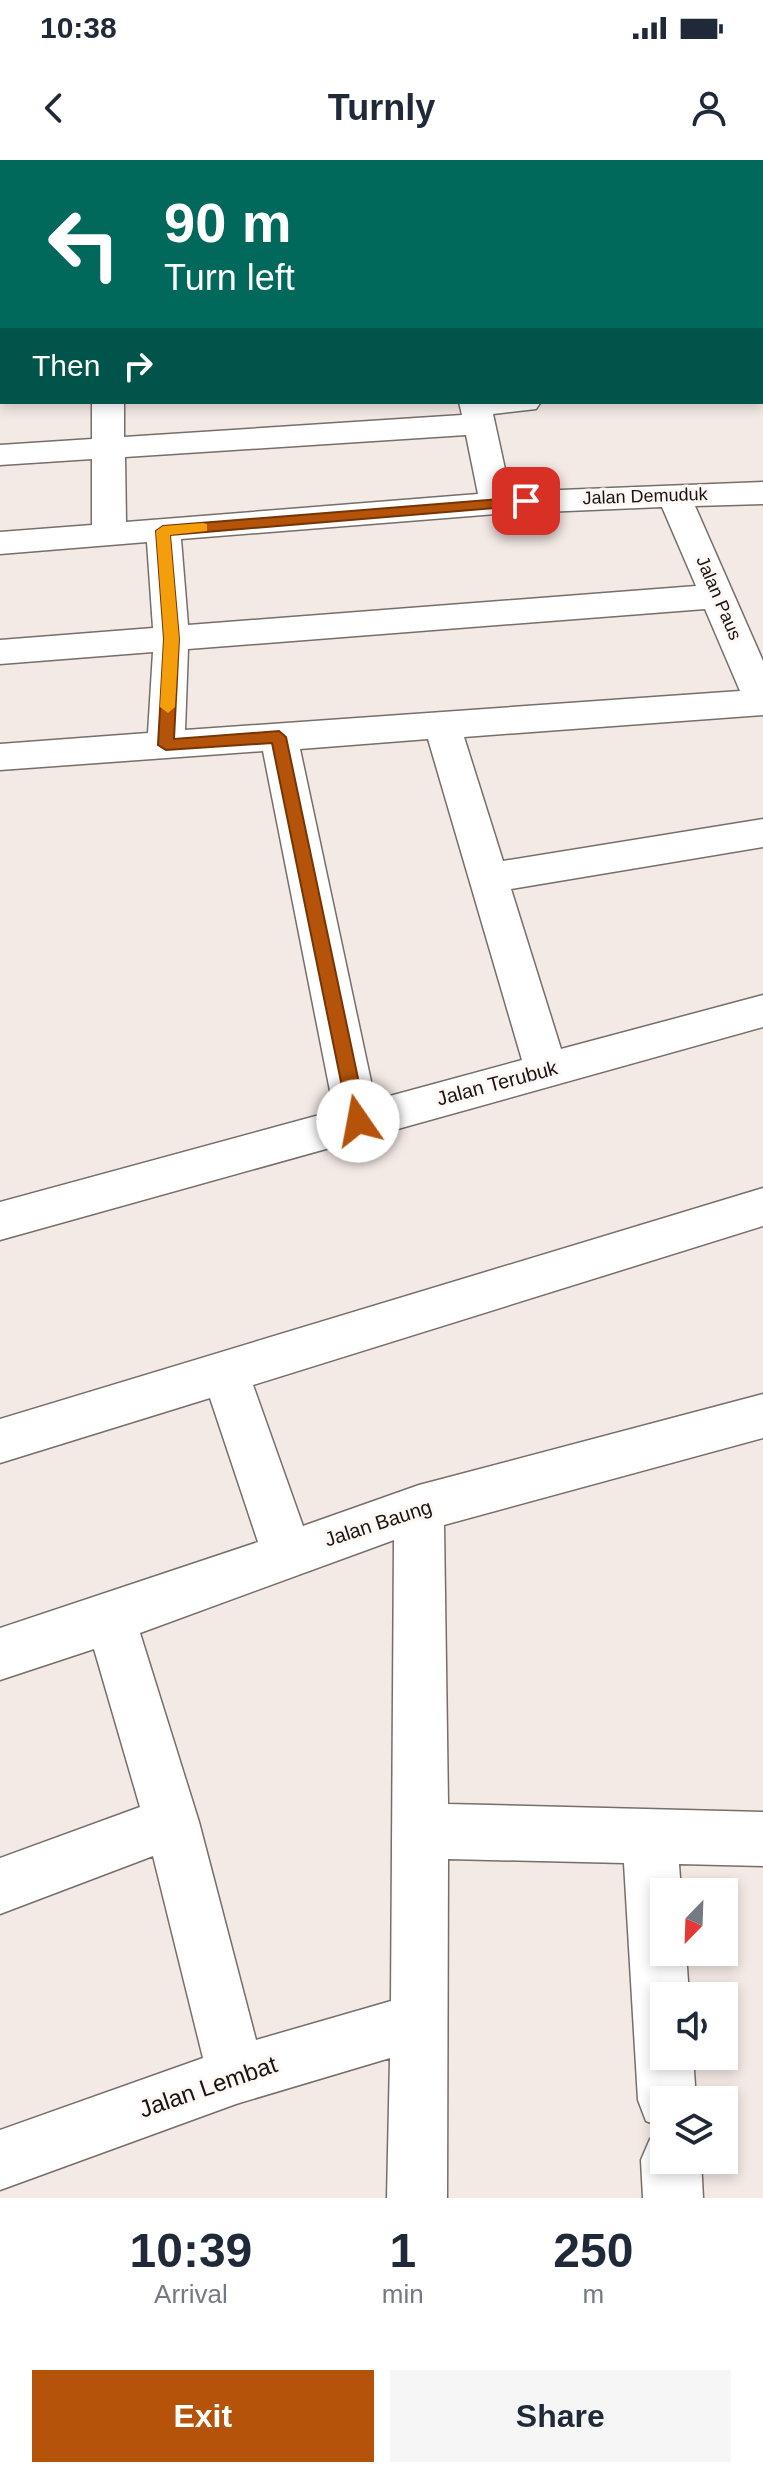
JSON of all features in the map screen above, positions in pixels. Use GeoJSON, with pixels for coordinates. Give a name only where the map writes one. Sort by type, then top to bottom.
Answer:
{"type":"FeatureCollection","features":[{"type":"Feature","properties":{"kind":"street"},"geometry":{"type":"LineString","coordinates":[[108,404],[109,534]]}},
{"type":"Feature","properties":{"kind":"street"},"geometry":{"type":"LineString","coordinates":[[0,455],[477,411],[514,404]]}},
{"type":"Feature","properties":{"kind":"street"},"geometry":{"type":"LineString","coordinates":[[477,411],[496,503]]}},
{"type":"Feature","properties":{"kind":"street","name":"Jalan Demuduk"},"geometry":{"type":"LineString","coordinates":[[0,543],[496,503],[763,493]]}},
{"type":"Feature","properties":{"kind":"street","name":"Jalan Paus"},"geometry":{"type":"LineString","coordinates":[[673,494],[763,702]]}},
{"type":"Feature","properties":{"kind":"street"},"geometry":{"type":"LineString","coordinates":[[163,531],[171,639],[166,745]]}},
{"type":"Feature","properties":{"kind":"street"},"geometry":{"type":"LineString","coordinates":[[0,652],[718,596]]}},
{"type":"Feature","properties":{"kind":"street"},"geometry":{"type":"LineString","coordinates":[[0,757],[763,702]]}},
{"type":"Feature","properties":{"kind":"street"},"geometry":{"type":"LineString","coordinates":[[442,725],[546,1069]]}},
{"type":"Feature","properties":{"kind":"street"},"geometry":{"type":"LineString","coordinates":[[279,737],[358,1121]]}},
{"type":"Feature","properties":{"kind":"street"},"geometry":{"type":"LineString","coordinates":[[488,878],[763,833]]}},
{"type":"Feature","properties":{"kind":"street","name":"Jalan Terubuk"},"geometry":{"type":"LineString","coordinates":[[0,1221],[763,1011]]}},
{"type":"Feature","properties":{"kind":"street"},"geometry":{"type":"LineString","coordinates":[[0,1441],[763,1207]]}},
{"type":"Feature","properties":{"kind":"street"},"geometry":{"type":"LineString","coordinates":[[225,1371],[287,1553]]}},
{"type":"Feature","properties":{"kind":"street","name":"Jalan Baung"},"geometry":{"type":"LineString","coordinates":[[0,1654],[110,1619],[419,1508],[763,1416]]}},
{"type":"Feature","properties":{"kind":"street"},"geometry":{"type":"LineString","coordinates":[[417,2198],[421,1831],[419,1508]]}},
{"type":"Feature","properties":{"kind":"street"},"geometry":{"type":"LineString","coordinates":[[110,1619],[172,1822],[236,2075]]}},
{"type":"Feature","properties":{"kind":"street"},"geometry":{"type":"LineString","coordinates":[[0,1886],[172,1822]]}},
{"type":"Feature","properties":{"kind":"street"},"geometry":{"type":"LineString","coordinates":[[421,1831],[763,1839]]}},
{"type":"Feature","properties":{"kind":"street"},"geometry":{"type":"LineString","coordinates":[[650,1837],[666,2086]]}},
{"type":"Feature","properties":{"kind":"street","name":"Jalan Lembat"},"geometry":{"type":"LineString","coordinates":[[0,2160],[236,2075],[419,2021]]}},
{"type":"Feature","properties":{"kind":"street"},"geometry":{"type":"LineString","coordinates":[[672,2174],[673,2198]]}},
{"type":"Feature","properties":{"kind":"slow traffic"},"geometry":{"type":"LineString","coordinates":[[168,707],[171,639],[163,531],[203,527]]}},
{"type":"Feature","properties":{"kind":"route"},"geometry":{"type":"LineString","coordinates":[[358,1121],[279,737],[166,745],[171,639],[163,531],[526,501]]}}]}
